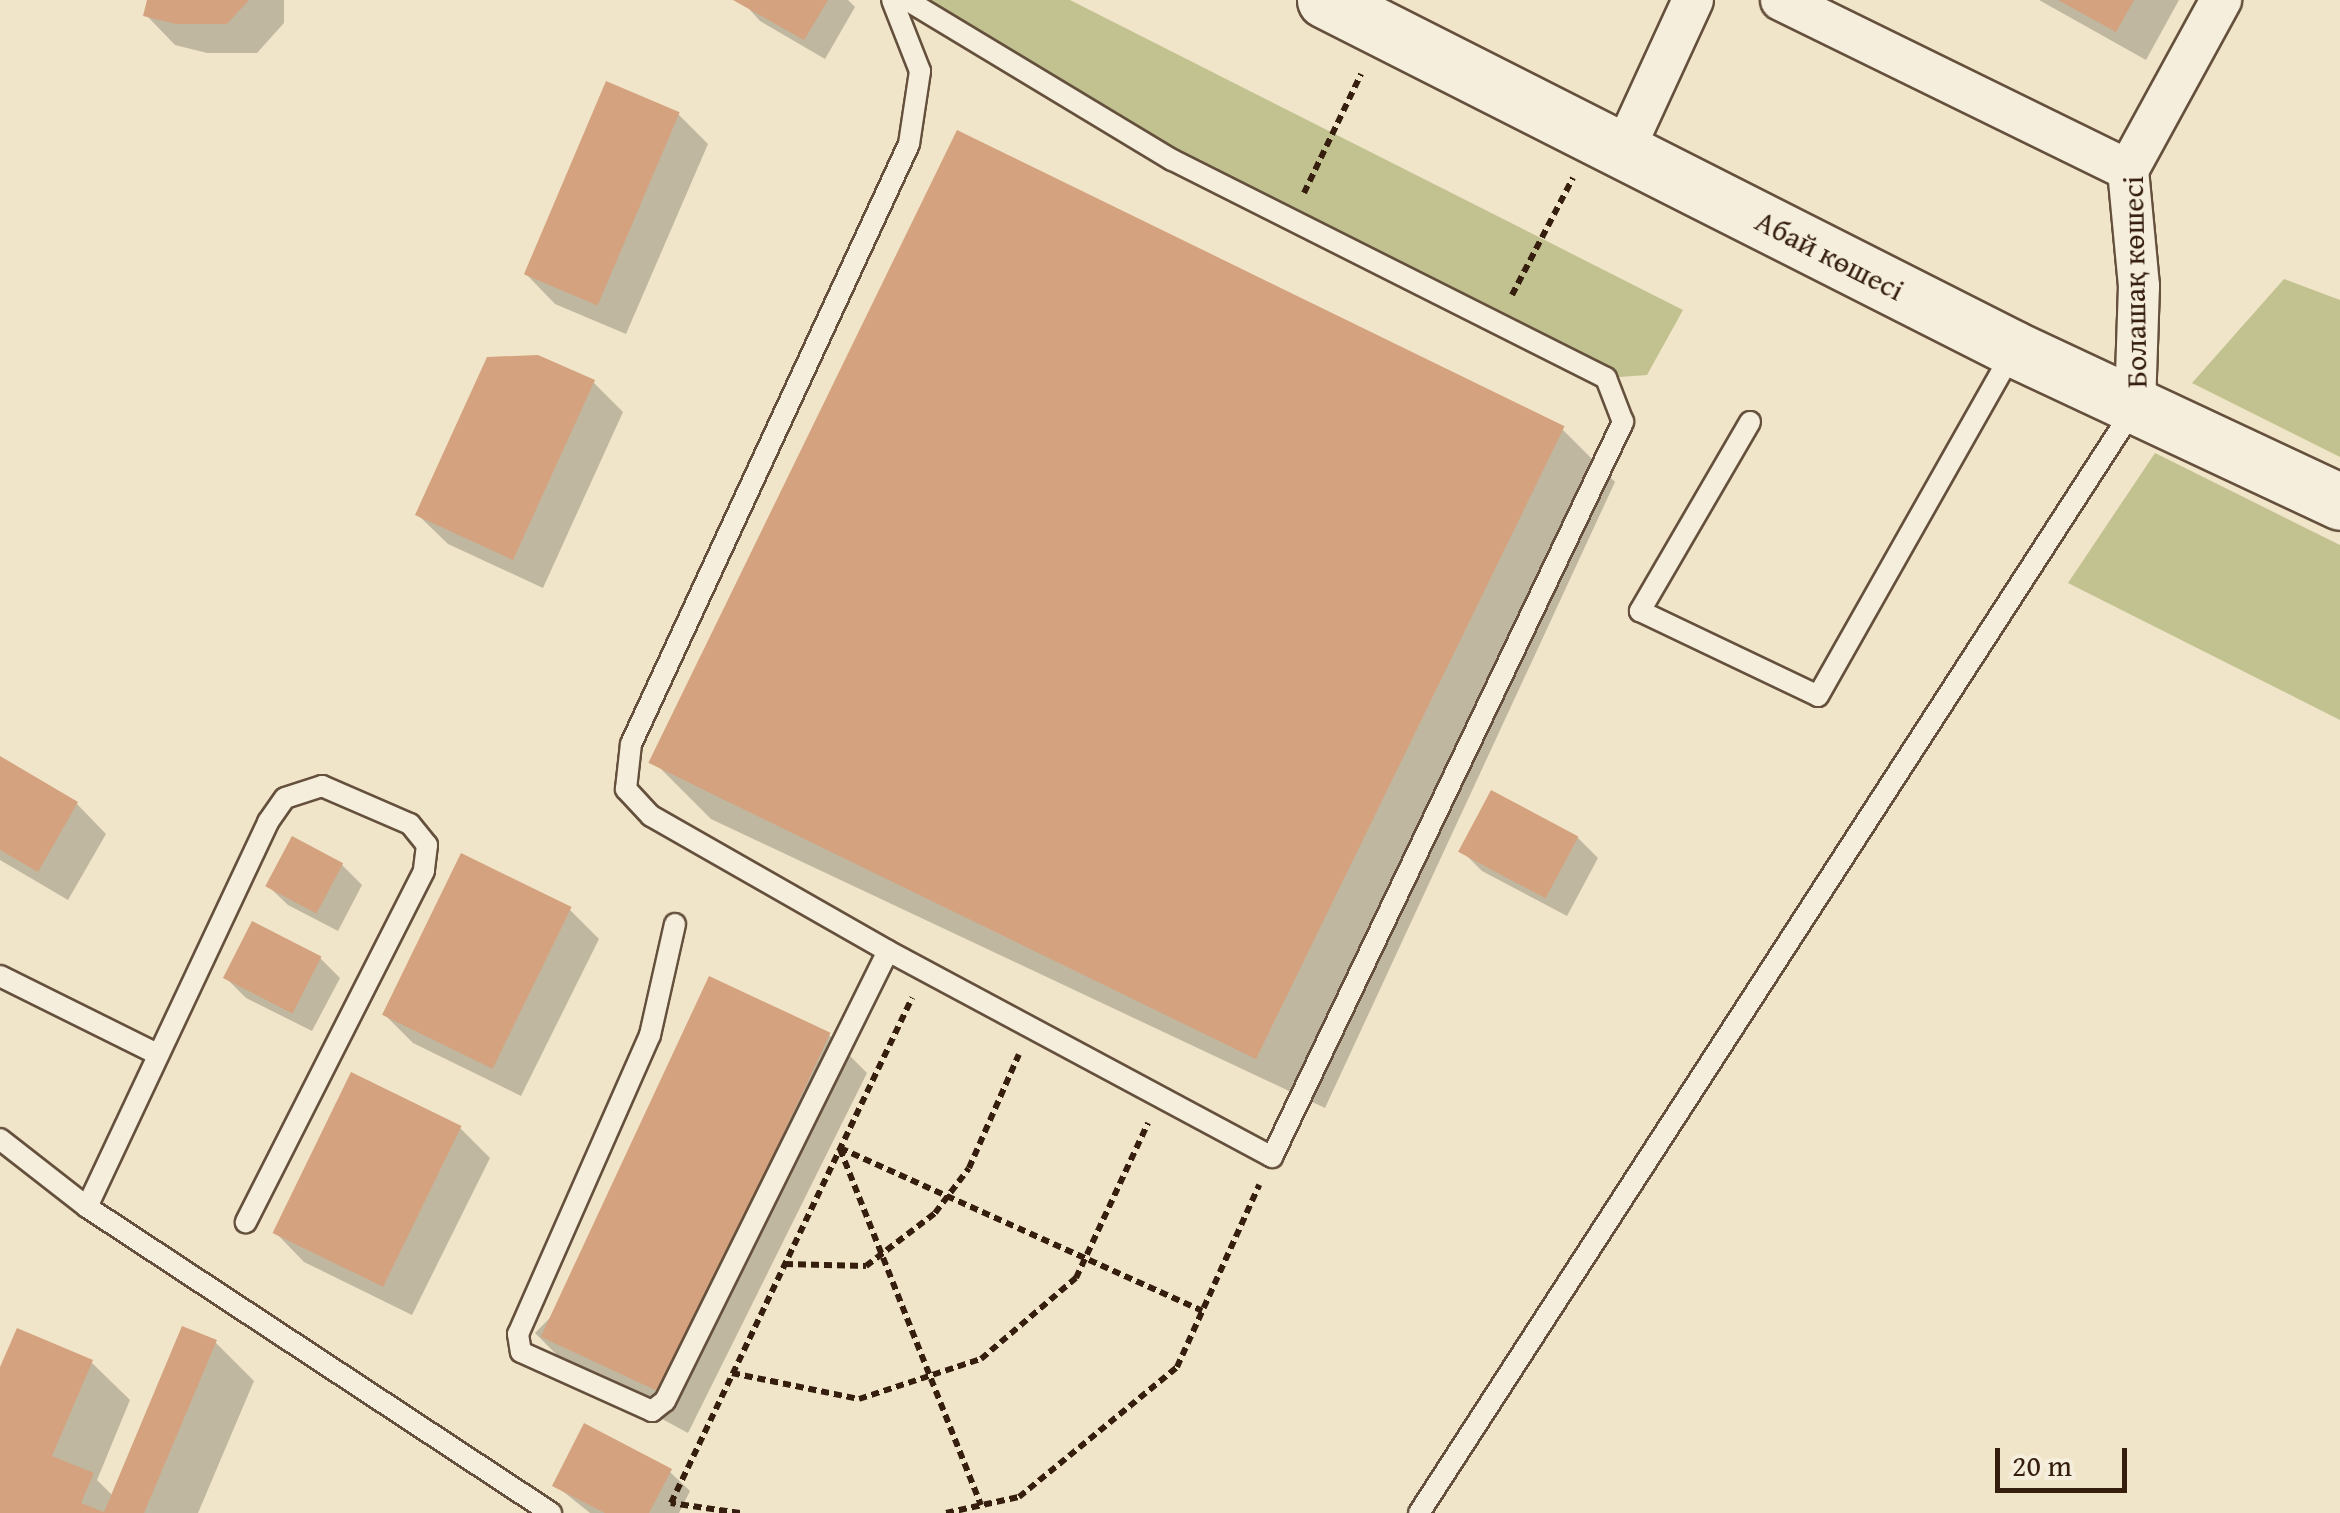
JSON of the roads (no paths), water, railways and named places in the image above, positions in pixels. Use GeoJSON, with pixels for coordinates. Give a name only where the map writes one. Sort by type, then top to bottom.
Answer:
{"type":"FeatureCollection","features":[{"type":"Feature","properties":{"kind":"main road","name":"Абай көшесі"},"geometry":{"type":"LineString","coordinates":[[1325,0],[2014,349],[2340,502]]}},
{"type":"Feature","properties":{"kind":"street"},"geometry":{"type":"LineString","coordinates":[[1609,142],[1693,0]]}},
{"type":"Feature","properties":{"kind":"street"},"geometry":{"type":"LineString","coordinates":[[1780,0],[2128,170]]}},
{"type":"Feature","properties":{"kind":"street","name":"Болашақ көшесі"},"geometry":{"type":"LineString","coordinates":[[2135,406],[2139,286],[2128,170],[2221,0]]}},
{"type":"Feature","properties":{"kind":"lane"},"geometry":{"type":"LineString","coordinates":[[892,0],[920,71],[908,144],[631,744],[626,789],[651,816],[888,952],[926,967],[1272,1156],[1623,422],[1606,378],[1172,160],[907,0]]}},
{"type":"Feature","properties":{"kind":"lane"},"geometry":{"type":"LineString","coordinates":[[1750,422],[1640,612],[1818,696],[2014,349]]}},
{"type":"Feature","properties":{"kind":"lane"},"geometry":{"type":"LineString","coordinates":[[1419,1513],[2135,406]]}},
{"type":"Feature","properties":{"kind":"lane"},"geometry":{"type":"LineString","coordinates":[[86,1207],[157,1054],[285,798],[322,786],[410,824],[426,845],[424,870],[246,1222]]}},
{"type":"Feature","properties":{"kind":"lane"},"geometry":{"type":"LineString","coordinates":[[675,924],[650,1035],[518,1334],[521,1352],[652,1411],[666,1401],[888,952]]}},
{"type":"Feature","properties":{"kind":"lane"},"geometry":{"type":"LineString","coordinates":[[0,976],[157,1054]]}},
{"type":"Feature","properties":{"kind":"lane"},"geometry":{"type":"LineString","coordinates":[[2,1148],[551,1513]]}}]}
